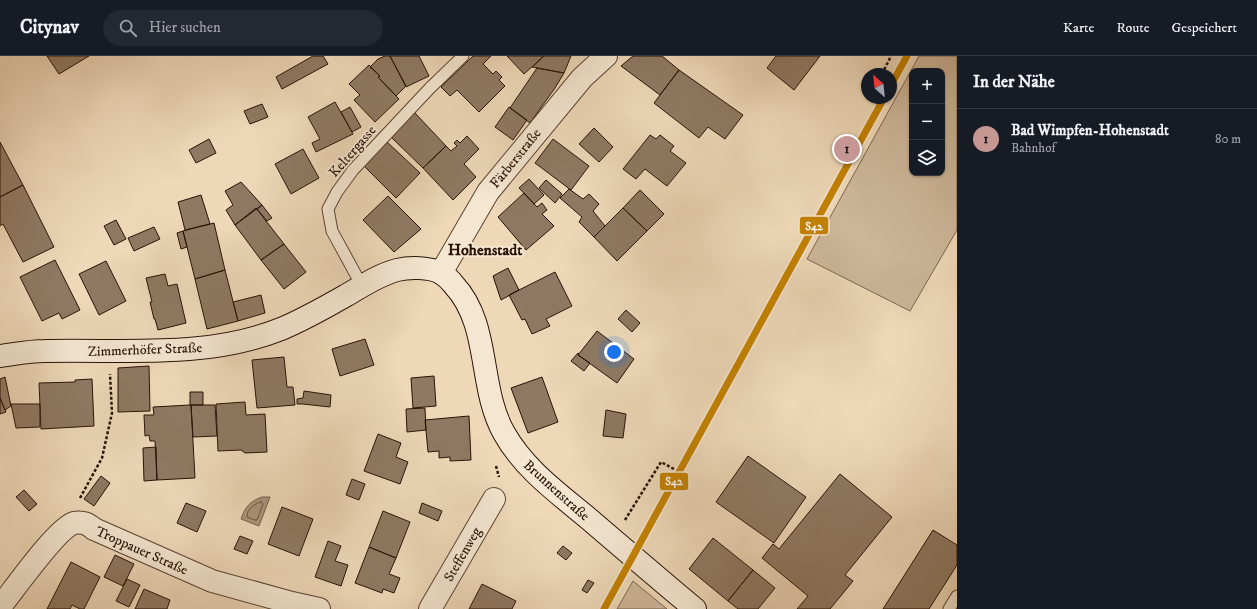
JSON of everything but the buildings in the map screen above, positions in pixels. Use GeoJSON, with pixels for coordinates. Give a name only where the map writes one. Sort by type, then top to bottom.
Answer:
{"type":"FeatureCollection","features":[{"type":"Feature","properties":{"kind":"street"},"geometry":{"type":"LineString","coordinates":[[582,78],[589,56]]}},
{"type":"Feature","properties":{"kind":"street","name":"Färberstraße"},"geometry":{"type":"LineString","coordinates":[[441,273],[488,192],[582,78],[606,56]]}},
{"type":"Feature","properties":{"kind":"street","name":"Zimmerhöfer Straße"},"geometry":{"type":"LineString","coordinates":[[0,356],[42,351],[109,352],[187,350],[245,341],[280,329],[313,314],[362,286],[398,270],[421,268],[441,273]]}},
{"type":"Feature","properties":{"kind":"street","name":"Brunnenstraße"},"geometry":{"type":"LineString","coordinates":[[441,273],[460,291],[469,308],[478,332],[492,406],[503,432],[515,450],[532,471],[695,609]]}},
{"type":"Feature","properties":{"kind":"street","name":"Steffenweg"},"geometry":{"type":"LineString","coordinates":[[430,609],[494,499]]}},
{"type":"Feature","properties":{"kind":"street"},"geometry":{"type":"LineString","coordinates":[[0,607],[57,535],[73,523]]}},
{"type":"Feature","properties":{"kind":"street","name":"Troppauer Straße"},"geometry":{"type":"LineString","coordinates":[[73,523],[85,523],[94,529],[212,581],[319,609]]}},
{"type":"Feature","properties":{"kind":"lane","name":"Keltergasse"},"geometry":{"type":"LineString","coordinates":[[362,286],[332,231],[328,209],[337,192],[353,170],[463,56]]}},
{"type":"Feature","properties":{"kind":"lane"},"geometry":{"type":"LineString","coordinates":[[949,609],[957,596]]}},
{"type":"Feature","properties":{"kind":"path"},"geometry":{"type":"LineString","coordinates":[[885,68],[891,56]]}},
{"type":"Feature","properties":{"kind":"path"},"geometry":{"type":"LineString","coordinates":[[73,523],[76,505],[102,458],[112,413],[109,352]]}},
{"type":"Feature","properties":{"kind":"path"},"geometry":{"type":"LineString","coordinates":[[621,526],[661,462],[674,469]]}},
{"type":"Feature","properties":{"kind":"shaded area"},"geometry":{"type":"Polygon","coordinates":[[[919,56],[957,56],[957,230],[910,311],[807,259],[893,104],[897,104],[897,96],[909,74],[909,176],[945,176],[945,68],[912,68],[919,56]]]}},
{"type":"Feature","properties":{"kind":"shaded area"},"geometry":{"type":"Polygon","coordinates":[[[633,581],[667,609],[617,609],[633,581]]]}},
{"type":"Feature","properties":{"kind":"water"},"geometry":{"type":"Polygon","coordinates":[[[262,497],[270,497],[259,526],[241,519],[248,505],[254,500],[262,497]]]}},
{"type":"Feature","properties":{"kind":"transit line","name":"S42"},"geometry":{"type":"LineString","coordinates":[[897,74],[907,56]]}},
{"type":"Feature","properties":{"kind":"transit line","name":"S42"},"geometry":{"type":"LineString","coordinates":[[604,609],[881,104]]}},
{"type":"Feature","properties":{"kind":"place","name":"Bad Wimpfen-Hohenstadt"},"geometry":{"type":"Point","coordinates":[847,149]}},
{"type":"Feature","properties":{"kind":"district","name":"Hohenstadt"},"geometry":{"type":"Point","coordinates":[485,249]}}]}
